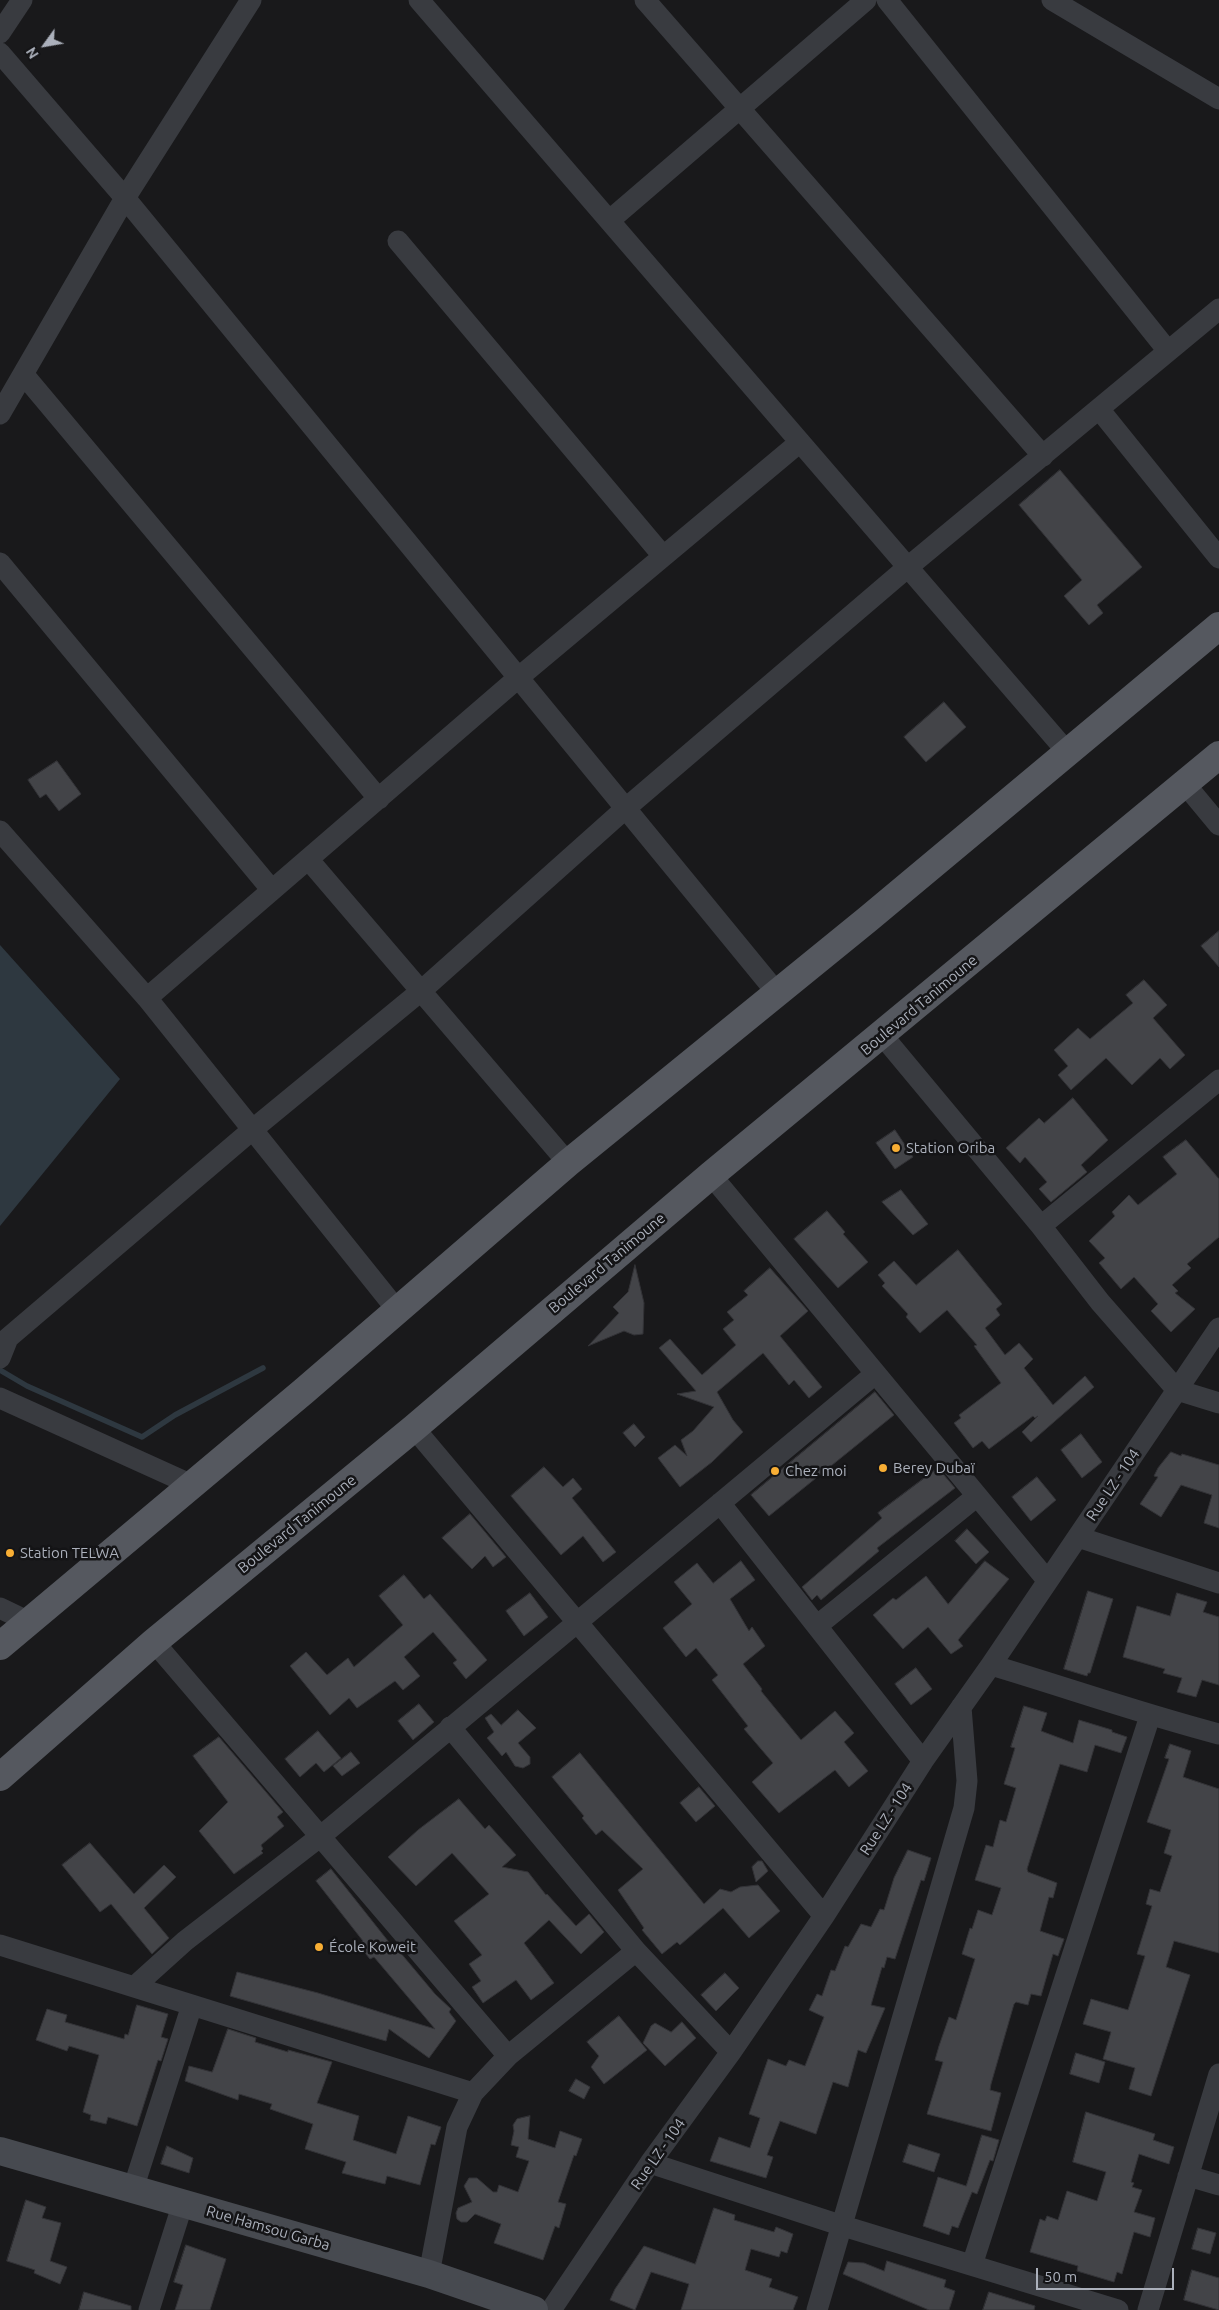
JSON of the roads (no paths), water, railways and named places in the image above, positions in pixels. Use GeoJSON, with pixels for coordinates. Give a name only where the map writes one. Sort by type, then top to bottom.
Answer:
{"type":"FeatureCollection","features":[{"type":"Feature","properties":{"kind":"main road"},"geometry":{"type":"LineString","coordinates":[[0,1646],[568,1164],[1219,626]]}},
{"type":"Feature","properties":{"kind":"main road","name":"Boulevard Tanimoune"},"geometry":{"type":"LineString","coordinates":[[0,1778],[154,1642],[414,1428],[711,1175],[882,1036],[1219,755]]}},
{"type":"Feature","properties":{"kind":"street"},"geometry":{"type":"LineString","coordinates":[[0,33],[22,0]]}},
{"type":"Feature","properties":{"kind":"street"},"geometry":{"type":"LineString","coordinates":[[0,414],[125,198],[251,0]]}},
{"type":"Feature","properties":{"kind":"street"},"geometry":{"type":"LineString","coordinates":[[421,0],[1068,752]]}},
{"type":"Feature","properties":{"kind":"street"},"geometry":{"type":"LineString","coordinates":[[645,0],[1043,456]]}},
{"type":"Feature","properties":{"kind":"street"},"geometry":{"type":"LineString","coordinates":[[610,220],[866,0]]}},
{"type":"Feature","properties":{"kind":"street"},"geometry":{"type":"LineString","coordinates":[[887,0],[1168,351]]}},
{"type":"Feature","properties":{"kind":"street"},"geometry":{"type":"LineString","coordinates":[[1052,0],[1219,99]]}},
{"type":"Feature","properties":{"kind":"street"},"geometry":{"type":"LineString","coordinates":[[0,53],[125,198],[777,993]]}},
{"type":"Feature","properties":{"kind":"street"},"geometry":{"type":"LineString","coordinates":[[398,242],[663,556]]}},
{"type":"Feature","properties":{"kind":"street"},"geometry":{"type":"LineString","coordinates":[[0,1358],[8,1338],[252,1130],[421,991],[626,808],[908,567],[1219,309]]}},
{"type":"Feature","properties":{"kind":"street"},"geometry":{"type":"LineString","coordinates":[[24,375],[379,799]]}},
{"type":"Feature","properties":{"kind":"street"},"geometry":{"type":"LineString","coordinates":[[1099,409],[1219,558]]}},
{"type":"Feature","properties":{"kind":"street"},"geometry":{"type":"LineString","coordinates":[[147,998],[271,889],[379,799],[518,678],[800,442]]}},
{"type":"Feature","properties":{"kind":"street"},"geometry":{"type":"LineString","coordinates":[[0,563],[271,889]]}},
{"type":"Feature","properties":{"kind":"street"},"geometry":{"type":"LineString","coordinates":[[1185,784],[1219,825]]}},
{"type":"Feature","properties":{"kind":"street"},"geometry":{"type":"LineString","coordinates":[[0,831],[147,998],[397,1310]]}},
{"type":"Feature","properties":{"kind":"street"},"geometry":{"type":"LineString","coordinates":[[308,859],[568,1164]]}},
{"type":"Feature","properties":{"kind":"street"},"geometry":{"type":"LineString","coordinates":[[882,1036],[1040,1226],[1100,1302],[1177,1390],[1219,1403]]}},
{"type":"Feature","properties":{"kind":"street"},"geometry":{"type":"LineString","coordinates":[[1040,1226],[1219,1080]]}},
{"type":"Feature","properties":{"kind":"street"},"geometry":{"type":"LineString","coordinates":[[711,1175],[1047,1580]]}},
{"type":"Feature","properties":{"kind":"street","name":"Rue LZ - 104"},"geometry":{"type":"LineString","coordinates":[[551,2310],[650,2163],[731,2052],[824,1916],[923,1762],[992,1666],[1047,1580],[1219,1328]]}},
{"type":"Feature","properties":{"kind":"street"},"geometry":{"type":"LineString","coordinates":[[134,1987],[185,1941],[321,1836],[577,1620],[876,1374]]}},
{"type":"Feature","properties":{"kind":"street"},"geometry":{"type":"LineString","coordinates":[[0,1398],[192,1485]]}},
{"type":"Feature","properties":{"kind":"street"},"geometry":{"type":"LineString","coordinates":[[414,1428],[824,1916]]}},
{"type":"Feature","properties":{"kind":"street"},"geometry":{"type":"LineString","coordinates":[[818,1625],[977,1496]]}},
{"type":"Feature","properties":{"kind":"street"},"geometry":{"type":"LineString","coordinates":[[720,1503],[818,1625],[923,1762]]}},
{"type":"Feature","properties":{"kind":"street"},"geometry":{"type":"LineString","coordinates":[[1078,1537],[1219,1583]]}},
{"type":"Feature","properties":{"kind":"street"},"geometry":{"type":"LineString","coordinates":[[0,1608],[29,1622]]}},
{"type":"Feature","properties":{"kind":"street"},"geometry":{"type":"LineString","coordinates":[[154,1642],[508,2056]]}},
{"type":"Feature","properties":{"kind":"street"},"geometry":{"type":"LineString","coordinates":[[992,1666],[1075,1690],[1150,1716],[1219,1734]]}},
{"type":"Feature","properties":{"kind":"street"},"geometry":{"type":"LineString","coordinates":[[816,2310],[964,1808],[967,1781],[961,1707]]}},
{"type":"Feature","properties":{"kind":"street"},"geometry":{"type":"LineString","coordinates":[[972,2265],[1150,1716]]}},
{"type":"Feature","properties":{"kind":"street"},"geometry":{"type":"LineString","coordinates":[[450,1727],[636,1951],[731,2052]]}},
{"type":"Feature","properties":{"kind":"street"},"geometry":{"type":"LineString","coordinates":[[0,1945],[473,2093]]}},
{"type":"Feature","properties":{"kind":"street"},"geometry":{"type":"LineString","coordinates":[[429,2274],[457,2127],[473,2093],[508,2056],[636,1951]]}},
{"type":"Feature","properties":{"kind":"street"},"geometry":{"type":"LineString","coordinates":[[133,2189],[192,2006]]}},
{"type":"Feature","properties":{"kind":"street"},"geometry":{"type":"LineString","coordinates":[[1148,2310],[1219,2074]]}},
{"type":"Feature","properties":{"kind":"street","name":"Rue Hamsou Garba"},"geometry":{"type":"LineString","coordinates":[[0,2151],[429,2274],[534,2310]]}},
{"type":"Feature","properties":{"kind":"street"},"geometry":{"type":"LineString","coordinates":[[650,2163],[840,2225],[1118,2310]]}},
{"type":"Feature","properties":{"kind":"street"},"geometry":{"type":"LineString","coordinates":[[1188,2176],[1219,2185]]}},
{"type":"Feature","properties":{"kind":"street"},"geometry":{"type":"LineString","coordinates":[[149,2310],[183,2204]]}},
{"type":"Feature","properties":{"kind":"waterway"},"geometry":{"type":"LineString","coordinates":[[0,1370],[27,1386],[142,1437],[175,1415],[263,1368]]}},
{"type":"Feature","properties":{"kind":"place","name":"Station Oriba"},"geometry":{"type":"Point","coordinates":[896,1148]}},
{"type":"Feature","properties":{"kind":"place","name":"Berey Dubaï"},"geometry":{"type":"Point","coordinates":[883,1468]}},
{"type":"Feature","properties":{"kind":"place","name":"Chez moi"},"geometry":{"type":"Point","coordinates":[775,1471]}},
{"type":"Feature","properties":{"kind":"place","name":"Station TELWA"},"geometry":{"type":"Point","coordinates":[10,1553]}},
{"type":"Feature","properties":{"kind":"place","name":"École Koweit"},"geometry":{"type":"Point","coordinates":[319,1947]}}]}
